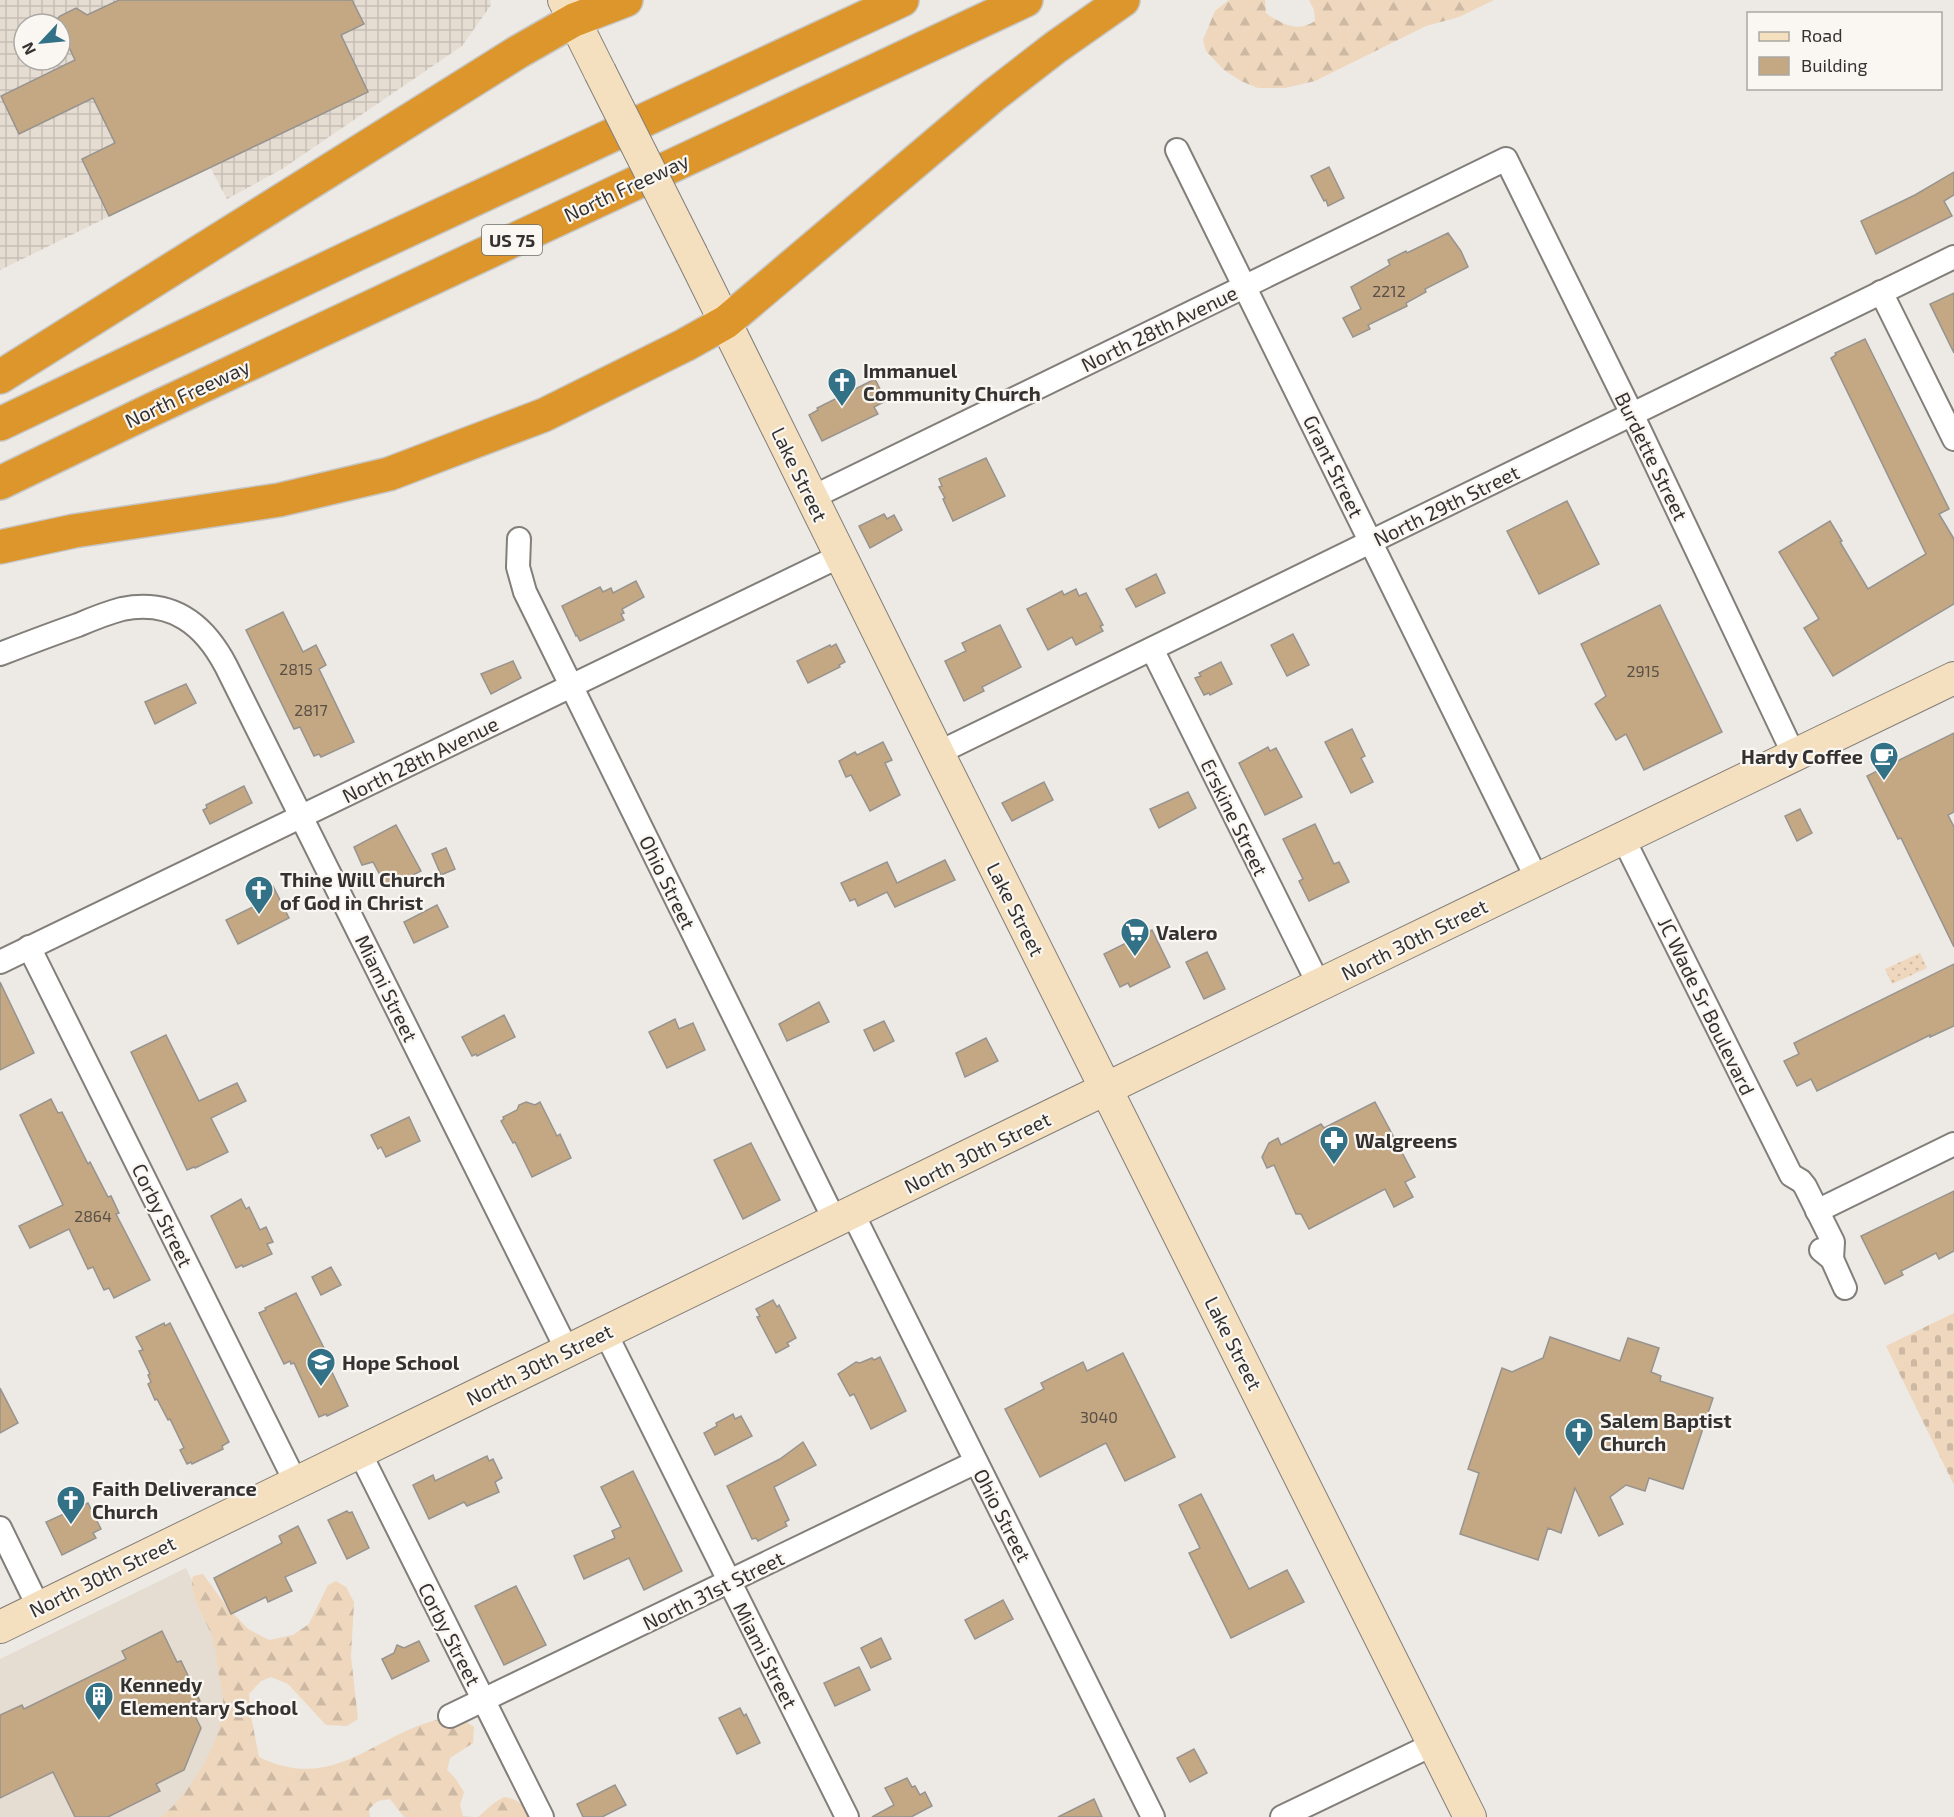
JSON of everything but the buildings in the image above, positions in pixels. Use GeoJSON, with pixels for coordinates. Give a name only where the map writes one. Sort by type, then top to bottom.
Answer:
{"type":"FeatureCollection","features":[{"type":"Feature","properties":{"kind":"highway"},"geometry":{"type":"LineString","coordinates":[[0,377],[508,58],[569,10],[626,0]]}},
{"type":"Feature","properties":{"kind":"highway","name":"US 75"},"geometry":{"type":"LineString","coordinates":[[0,424],[358,253],[902,0]]}},
{"type":"Feature","properties":{"kind":"highway","name":"North Freeway"},"geometry":{"type":"LineString","coordinates":[[0,483],[191,391],[1026,0]]}},
{"type":"Feature","properties":{"kind":"highway"},"geometry":{"type":"LineString","coordinates":[[0,547],[86,529],[279,500],[389,474],[544,415],[686,345],[726,322],[994,95],[1056,47],[1123,0]]}},
{"type":"Feature","properties":{"kind":"main road","name":"Lake Street"},"geometry":{"type":"LineString","coordinates":[[569,10],[1470,1817]]}},
{"type":"Feature","properties":{"kind":"main road","name":"North 30th Street"},"geometry":{"type":"LineString","coordinates":[[0,1627],[1954,678]]}},
{"type":"Feature","properties":{"kind":"street","name":"Grant Street"},"geometry":{"type":"LineString","coordinates":[[1176,150],[1537,879]]}},
{"type":"Feature","properties":{"kind":"street","name":"North 28th Avenue"},"geometry":{"type":"LineString","coordinates":[[811,498],[1506,159]]}},
{"type":"Feature","properties":{"kind":"street","name":"Burdette Street"},"geometry":{"type":"LineString","coordinates":[[1506,159],[1632,414],[1794,755]]}},
{"type":"Feature","properties":{"kind":"street","name":"North 29th Street"},"geometry":{"type":"LineString","coordinates":[[938,753],[1954,257]]}},
{"type":"Feature","properties":{"kind":"street"},"geometry":{"type":"LineString","coordinates":[[1881,292],[1954,439]]}},
{"type":"Feature","properties":{"kind":"street","name":"Ohio Street"},"geometry":{"type":"LineString","coordinates":[[519,539],[518,567],[525,592],[570,686],[844,1217],[976,1462],[1154,1817]]}},
{"type":"Feature","properties":{"kind":"street","name":"North 28th Avenue"},"geometry":{"type":"LineString","coordinates":[[0,962],[840,556]]}},
{"type":"Feature","properties":{"kind":"street","name":"Miami Street"},"geometry":{"type":"LineString","coordinates":[[0,654],[104,615],[131,608],[170,611],[201,629],[212,641],[567,1350]]}},
{"type":"Feature","properties":{"kind":"street","name":"Erskine Street"},"geometry":{"type":"LineString","coordinates":[[1152,649],[1319,985]]}},
{"type":"Feature","properties":{"kind":"street","name":"JC Wade Sr Boulevard"},"geometry":{"type":"LineString","coordinates":[[1623,838],[1791,1175],[1805,1186],[1833,1242],[1832,1259]]}},
{"type":"Feature","properties":{"kind":"street","name":"Corby Street"},"geometry":{"type":"LineString","coordinates":[[29,948],[296,1483]]}},
{"type":"Feature","properties":{"kind":"street"},"geometry":{"type":"LineString","coordinates":[[1817,1211],[1954,1144]]}},
{"type":"Feature","properties":{"kind":"street","name":"JC Wade Sr Boulevard"},"geometry":{"type":"LineString","coordinates":[[1791,1175],[1789,1185],[1791,1192],[1818,1246],[1832,1259],[1845,1288]]}},
{"type":"Feature","properties":{"kind":"street","name":"Miami Street"},"geometry":{"type":"LineString","coordinates":[[605,1332],[847,1817]]}},
{"type":"Feature","properties":{"kind":"street","name":"Corby Street"},"geometry":{"type":"LineString","coordinates":[[359,1451],[542,1817]]}},
{"type":"Feature","properties":{"kind":"street","name":"North 31st Street"},"geometry":{"type":"LineString","coordinates":[[450,1716],[976,1462]]}},
{"type":"Feature","properties":{"kind":"street"},"geometry":{"type":"LineString","coordinates":[[0,1528],[39,1608]]}},
{"type":"Feature","properties":{"kind":"street"},"geometry":{"type":"LineString","coordinates":[[1282,1817],[1434,1744]]}},
{"type":"Feature","properties":{"kind":"shaded area"},"geometry":{"type":"Polygon","coordinates":[[[0,0],[490,0],[491,5],[462,46],[282,169],[227,199],[210,167],[0,270],[0,0]]]}},
{"type":"Feature","properties":{"kind":"shaded area"},"geometry":{"type":"Polygon","coordinates":[[[186,1568],[237,1674],[225,1817],[0,1817],[0,1659],[186,1568]]]}},
{"type":"Feature","properties":{"kind":"green space"},"geometry":{"type":"Polygon","coordinates":[[[1229,0],[1265,0],[1266,13],[1284,24],[1296,27],[1309,25],[1315,21],[1314,10],[1309,0],[1494,0],[1459,17],[1426,26],[1315,81],[1285,88],[1258,88],[1224,70],[1206,51],[1203,40],[1215,11],[1229,0]]]}},
{"type":"Feature","properties":{"kind":"green space"},"geometry":{"type":"Polygon","coordinates":[[[1920,953],[1927,968],[1892,984],[1885,969],[1920,953]]]}},
{"type":"Feature","properties":{"kind":"green space"},"geometry":{"type":"Polygon","coordinates":[[[1954,1313],[1954,1485],[1886,1346],[1954,1313]]]}},
{"type":"Feature","properties":{"kind":"green space"},"geometry":{"type":"Polygon","coordinates":[[[203,1574],[227,1607],[248,1629],[269,1640],[293,1635],[309,1624],[328,1585],[336,1581],[346,1587],[354,1602],[351,1656],[358,1719],[347,1726],[326,1725],[288,1684],[271,1677],[261,1681],[249,1694],[259,1757],[285,1766],[309,1769],[331,1766],[413,1728],[439,1719],[459,1717],[474,1727],[473,1743],[450,1758],[447,1770],[464,1792],[460,1805],[463,1816],[474,1817],[404,1817],[390,1799],[378,1801],[369,1809],[370,1817],[161,1817],[182,1796],[202,1767],[221,1722],[223,1699],[214,1644],[193,1592],[192,1584],[193,1576],[203,1574]]]}},
{"type":"Feature","properties":{"kind":"green space"},"geometry":{"type":"Polygon","coordinates":[[[504,1797],[520,1803],[531,1817],[478,1817],[504,1797]]]}},
{"type":"Feature","properties":{"kind":"place","name":"Immanuel Community Church"},"geometry":{"type":"Point","coordinates":[842,408]}},
{"type":"Feature","properties":{"kind":"place","name":"Hardy Coffee"},"geometry":{"type":"Point","coordinates":[1884,782]}},
{"type":"Feature","properties":{"kind":"place","name":"Thine Will Church of God in Christ"},"geometry":{"type":"Point","coordinates":[259,916]}},
{"type":"Feature","properties":{"kind":"place","name":"Valero"},"geometry":{"type":"Point","coordinates":[1135,958]}},
{"type":"Feature","properties":{"kind":"place","name":"Walgreens"},"geometry":{"type":"Point","coordinates":[1334,1166]}},
{"type":"Feature","properties":{"kind":"place","name":"Hope School"},"geometry":{"type":"Point","coordinates":[321,1388]}},
{"type":"Feature","properties":{"kind":"place","name":"Salem Baptist Church"},"geometry":{"type":"Point","coordinates":[1579,1458]}},
{"type":"Feature","properties":{"kind":"place","name":"Faith Deliverance Church"},"geometry":{"type":"Point","coordinates":[71,1526]}},
{"type":"Feature","properties":{"kind":"place","name":"Kennedy Elementary School"},"geometry":{"type":"Point","coordinates":[99,1722]}}]}
